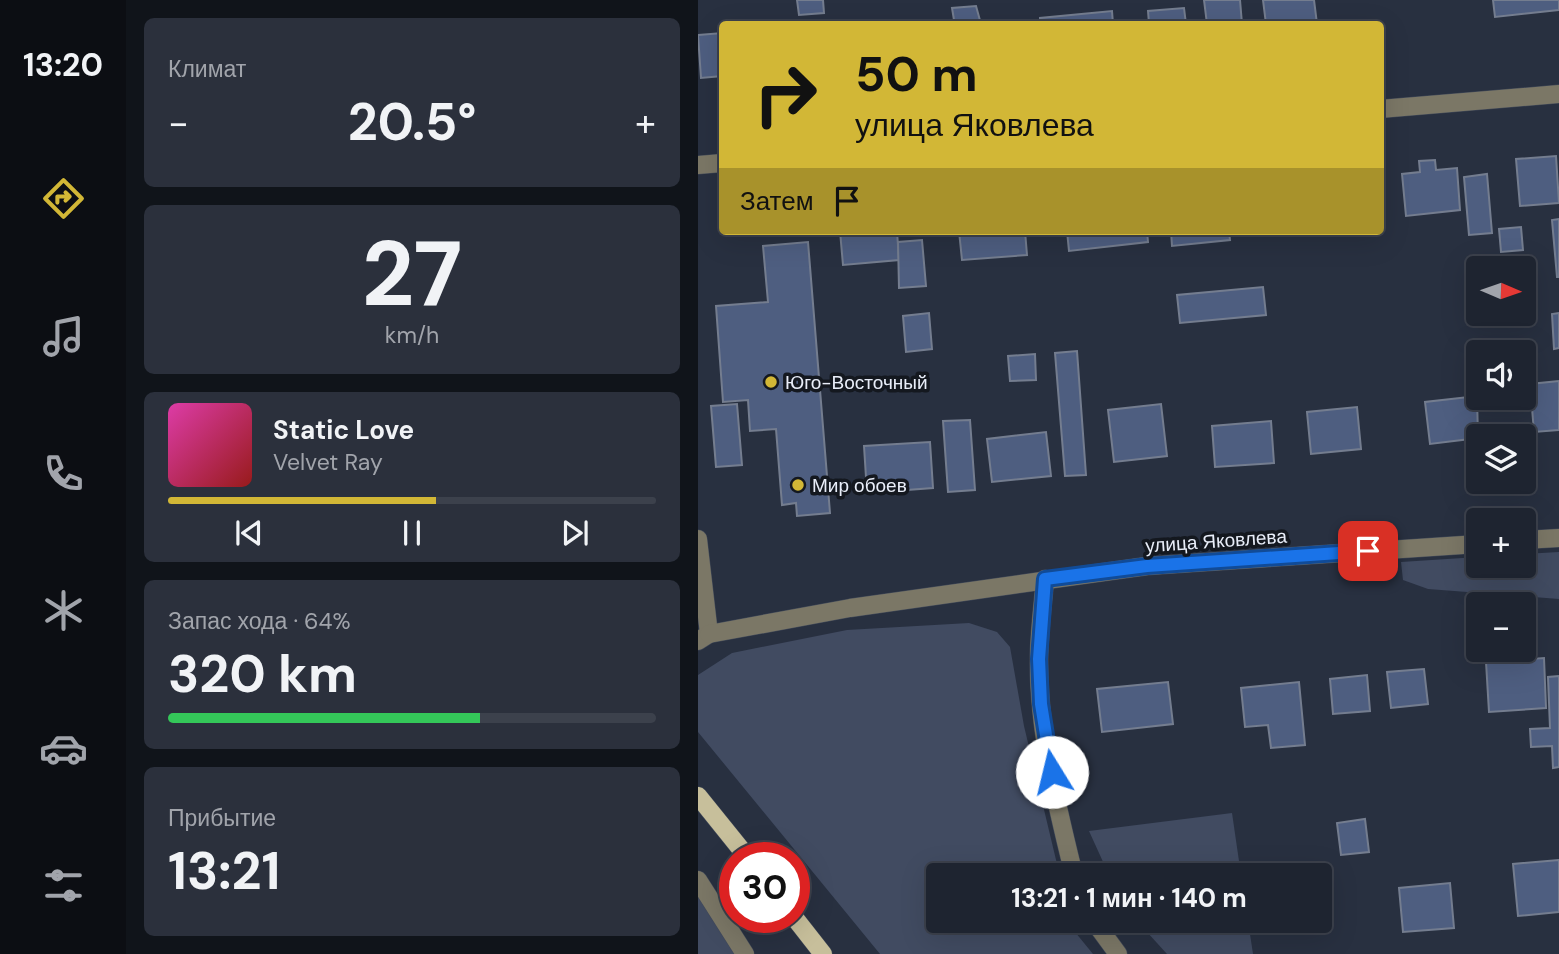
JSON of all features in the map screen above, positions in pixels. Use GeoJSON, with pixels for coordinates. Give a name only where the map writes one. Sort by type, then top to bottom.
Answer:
{"type":"FeatureCollection","features":[{"type":"Feature","properties":{"kind":"main road"},"geometry":{"type":"LineString","coordinates":[[698,796],[735,842]]}},
{"type":"Feature","properties":{"kind":"main road"},"geometry":{"type":"LineString","coordinates":[[807,933],[823,954]]}},
{"type":"Feature","properties":{"kind":"street"},"geometry":{"type":"LineString","coordinates":[[1384,108],[1559,94]]}},
{"type":"Feature","properties":{"kind":"street"},"geometry":{"type":"LineString","coordinates":[[698,165],[719,163]]}},
{"type":"Feature","properties":{"kind":"street"},"geometry":{"type":"LineString","coordinates":[[1536,539],[1559,538]]}},
{"type":"Feature","properties":{"kind":"street"},"geometry":{"type":"LineString","coordinates":[[698,539],[703,638]]}},
{"type":"Feature","properties":{"kind":"street","name":"улица Яковлева"},"geometry":{"type":"LineString","coordinates":[[703,638],[850,608],[1147,566],[1466,545]]}},
{"type":"Feature","properties":{"kind":"street"},"geometry":{"type":"LineString","coordinates":[[1045,579],[1039,659],[1041,704],[1060,818],[1071,863]]}},
{"type":"Feature","properties":{"kind":"street"},"geometry":{"type":"LineString","coordinates":[[698,880],[702,882],[745,954]]}},
{"type":"Feature","properties":{"kind":"street"},"geometry":{"type":"LineString","coordinates":[[1103,933],[1118,954]]}},
{"type":"Feature","properties":{"kind":"shaded area"},"geometry":{"type":"Polygon","coordinates":[[[1559,552],[1559,599],[1536,597],[1536,592],[1428,589],[1403,580],[1401,562],[1466,558],[1466,578],[1536,578],[1536,553],[1559,552]]]}},
{"type":"Feature","properties":{"kind":"shaded area"},"geometry":{"type":"Polygon","coordinates":[[[969,623],[997,632],[1010,647],[1024,726],[1057,863],[926,863],[926,933],[1076,933],[1093,954],[880,954],[810,869],[810,842],[788,842],[698,732],[698,675],[732,653],[847,630],[969,623]]]}},
{"type":"Feature","properties":{"kind":"shaded area"},"geometry":{"type":"Polygon","coordinates":[[[1232,813],[1239,863],[1104,863],[1089,831],[1232,813]]]}},
{"type":"Feature","properties":{"kind":"shaded area"},"geometry":{"type":"Polygon","coordinates":[[[698,881],[719,913],[719,933],[732,933],[746,954],[698,954],[698,881]]]}},
{"type":"Feature","properties":{"kind":"shaded area"},"geometry":{"type":"Polygon","coordinates":[[[1148,933],[1250,933],[1253,954],[1167,954],[1148,933]]]}},
{"type":"Feature","properties":{"kind":"building"},"geometry":{"type":"Polygon","coordinates":[[[797,0],[823,0],[824,13],[799,15],[797,0]]]}},
{"type":"Feature","properties":{"kind":"building"},"geometry":{"type":"Polygon","coordinates":[[[1204,0],[1240,0],[1242,21],[1207,21],[1204,0]]]}},
{"type":"Feature","properties":{"kind":"building"},"geometry":{"type":"Polygon","coordinates":[[[1263,0],[1314,0],[1317,21],[1266,21],[1263,0]]]}},
{"type":"Feature","properties":{"kind":"building"},"geometry":{"type":"Polygon","coordinates":[[[1493,0],[1559,0],[1559,10],[1495,17],[1493,0]]]}},
{"type":"Feature","properties":{"kind":"building"},"geometry":{"type":"Polygon","coordinates":[[[976,6],[980,21],[946,21],[954,20],[952,8],[976,6]]]}},
{"type":"Feature","properties":{"kind":"building"},"geometry":{"type":"Polygon","coordinates":[[[1184,8],[1186,21],[1149,21],[1148,11],[1184,8]]]}},
{"type":"Feature","properties":{"kind":"building"},"geometry":{"type":"Polygon","coordinates":[[[1112,11],[1113,21],[1040,21],[1040,18],[1112,11]]]}},
{"type":"Feature","properties":{"kind":"building"},"geometry":{"type":"Polygon","coordinates":[[[719,33],[719,76],[701,78],[698,35],[719,33]]]}},
{"type":"Feature","properties":{"kind":"building"},"geometry":{"type":"Polygon","coordinates":[[[1556,156],[1559,203],[1520,206],[1516,159],[1556,156]]]}},
{"type":"Feature","properties":{"kind":"building"},"geometry":{"type":"Polygon","coordinates":[[[1435,160],[1436,170],[1457,168],[1460,210],[1406,216],[1402,174],[1420,172],[1419,161],[1435,160]]]}},
{"type":"Feature","properties":{"kind":"building"},"geometry":{"type":"Polygon","coordinates":[[[1487,174],[1492,233],[1469,235],[1464,177],[1487,174]]]}},
{"type":"Feature","properties":{"kind":"building"},"geometry":{"type":"Polygon","coordinates":[[[1559,219],[1559,277],[1557,277],[1552,220],[1559,219]]]}},
{"type":"Feature","properties":{"kind":"building"},"geometry":{"type":"Polygon","coordinates":[[[1521,227],[1523,250],[1501,252],[1499,229],[1521,227]]]}},
{"type":"Feature","properties":{"kind":"building"},"geometry":{"type":"Polygon","coordinates":[[[840,235],[897,235],[899,260],[843,265],[840,235]]]}},
{"type":"Feature","properties":{"kind":"building"},"geometry":{"type":"Polygon","coordinates":[[[959,235],[1025,235],[1027,255],[962,260],[959,235]]]}},
{"type":"Feature","properties":{"kind":"building"},"geometry":{"type":"Polygon","coordinates":[[[1067,235],[1147,235],[1148,242],[1069,251],[1067,235]]]}},
{"type":"Feature","properties":{"kind":"building"},"geometry":{"type":"Polygon","coordinates":[[[1171,235],[1229,235],[1230,240],[1172,246],[1171,235]]]}},
{"type":"Feature","properties":{"kind":"building"},"geometry":{"type":"Polygon","coordinates":[[[922,240],[926,286],[899,288],[898,242],[922,240]]]}},
{"type":"Feature","properties":{"kind":"building","name":"Юго-Восточный"},"geometry":{"type":"Polygon","coordinates":[[[808,242],[830,513],[797,516],[796,503],[782,505],[776,429],[750,431],[748,400],[723,402],[716,306],[768,302],[763,246],[808,242]]]}},
{"type":"Feature","properties":{"kind":"building"},"geometry":{"type":"Polygon","coordinates":[[[1263,287],[1266,315],[1180,323],[1177,295],[1263,287]]]}},
{"type":"Feature","properties":{"kind":"building"},"geometry":{"type":"Polygon","coordinates":[[[929,313],[932,349],[906,352],[903,316],[929,313]]]}},
{"type":"Feature","properties":{"kind":"building"},"geometry":{"type":"Polygon","coordinates":[[[1559,313],[1559,348],[1554,349],[1552,314],[1559,313]]]}},
{"type":"Feature","properties":{"kind":"building"},"geometry":{"type":"Polygon","coordinates":[[[1077,351],[1086,475],[1065,476],[1055,353],[1077,351]]]}},
{"type":"Feature","properties":{"kind":"building"},"geometry":{"type":"Polygon","coordinates":[[[1035,354],[1036,380],[1010,381],[1008,356],[1035,354]]]}},
{"type":"Feature","properties":{"kind":"building"},"geometry":{"type":"Polygon","coordinates":[[[1559,381],[1559,430],[1536,432],[1532,410],[1536,410],[1536,383],[1559,381]]]}},
{"type":"Feature","properties":{"kind":"building"},"geometry":{"type":"Polygon","coordinates":[[[1466,397],[1466,410],[1477,410],[1478,424],[1466,424],[1466,440],[1430,444],[1425,402],[1466,397]]]}},
{"type":"Feature","properties":{"kind":"building"},"geometry":{"type":"Polygon","coordinates":[[[737,404],[742,465],[716,467],[711,406],[737,404]]]}},
{"type":"Feature","properties":{"kind":"building"},"geometry":{"type":"Polygon","coordinates":[[[1161,404],[1167,456],[1114,462],[1108,410],[1161,404]]]}},
{"type":"Feature","properties":{"kind":"building"},"geometry":{"type":"Polygon","coordinates":[[[1357,407],[1361,449],[1311,454],[1307,412],[1357,407]]]}},
{"type":"Feature","properties":{"kind":"building"},"geometry":{"type":"Polygon","coordinates":[[[970,420],[975,490],[948,492],[943,421],[970,420]]]}},
{"type":"Feature","properties":{"kind":"building"},"geometry":{"type":"Polygon","coordinates":[[[1271,421],[1274,463],[1215,467],[1212,426],[1271,421]]]}},
{"type":"Feature","properties":{"kind":"building"},"geometry":{"type":"Polygon","coordinates":[[[1046,432],[1051,476],[992,482],[987,439],[1046,432]]]}},
{"type":"Feature","properties":{"kind":"building"},"geometry":{"type":"Polygon","coordinates":[[[930,442],[933,488],[867,493],[864,446],[930,442]]]}},
{"type":"Feature","properties":{"kind":"building"},"geometry":{"type":"Polygon","coordinates":[[[1544,658],[1546,708],[1489,712],[1486,662],[1536,662],[1536,659],[1544,658]]]}},
{"type":"Feature","properties":{"kind":"building"},"geometry":{"type":"Polygon","coordinates":[[[1424,669],[1428,704],[1391,708],[1387,672],[1424,669]]]}},
{"type":"Feature","properties":{"kind":"building"},"geometry":{"type":"Polygon","coordinates":[[[1367,675],[1370,711],[1333,714],[1330,679],[1367,675]]]}},
{"type":"Feature","properties":{"kind":"building"},"geometry":{"type":"Polygon","coordinates":[[[1559,676],[1559,767],[1553,768],[1552,746],[1531,747],[1530,729],[1550,728],[1548,677],[1559,676]]]}},
{"type":"Feature","properties":{"kind":"building"},"geometry":{"type":"Polygon","coordinates":[[[1168,682],[1173,724],[1102,732],[1097,689],[1168,682]]]}},
{"type":"Feature","properties":{"kind":"building"},"geometry":{"type":"Polygon","coordinates":[[[1299,682],[1305,745],[1271,748],[1268,725],[1245,727],[1241,688],[1299,682]]]}},
{"type":"Feature","properties":{"kind":"building"},"geometry":{"type":"Polygon","coordinates":[[[1365,819],[1369,852],[1341,855],[1337,823],[1365,819]]]}},
{"type":"Feature","properties":{"kind":"building"},"geometry":{"type":"Polygon","coordinates":[[[1559,860],[1559,912],[1518,916],[1513,864],[1559,860]]]}},
{"type":"Feature","properties":{"kind":"building"},"geometry":{"type":"Polygon","coordinates":[[[1450,883],[1454,928],[1403,932],[1399,888],[1450,883]]]}},
{"type":"Feature","properties":{"kind":"place","name":"Юго-Восточный"},"geometry":{"type":"Point","coordinates":[771,382]}},
{"type":"Feature","properties":{"kind":"place","name":"Мир обоев"},"geometry":{"type":"Point","coordinates":[798,485]}},
{"type":"Feature","properties":{"kind":"route"},"geometry":{"type":"LineString","coordinates":[[1052,772],[1041,704],[1039,659],[1045,579],[1147,566],[1368,551]]}}]}
